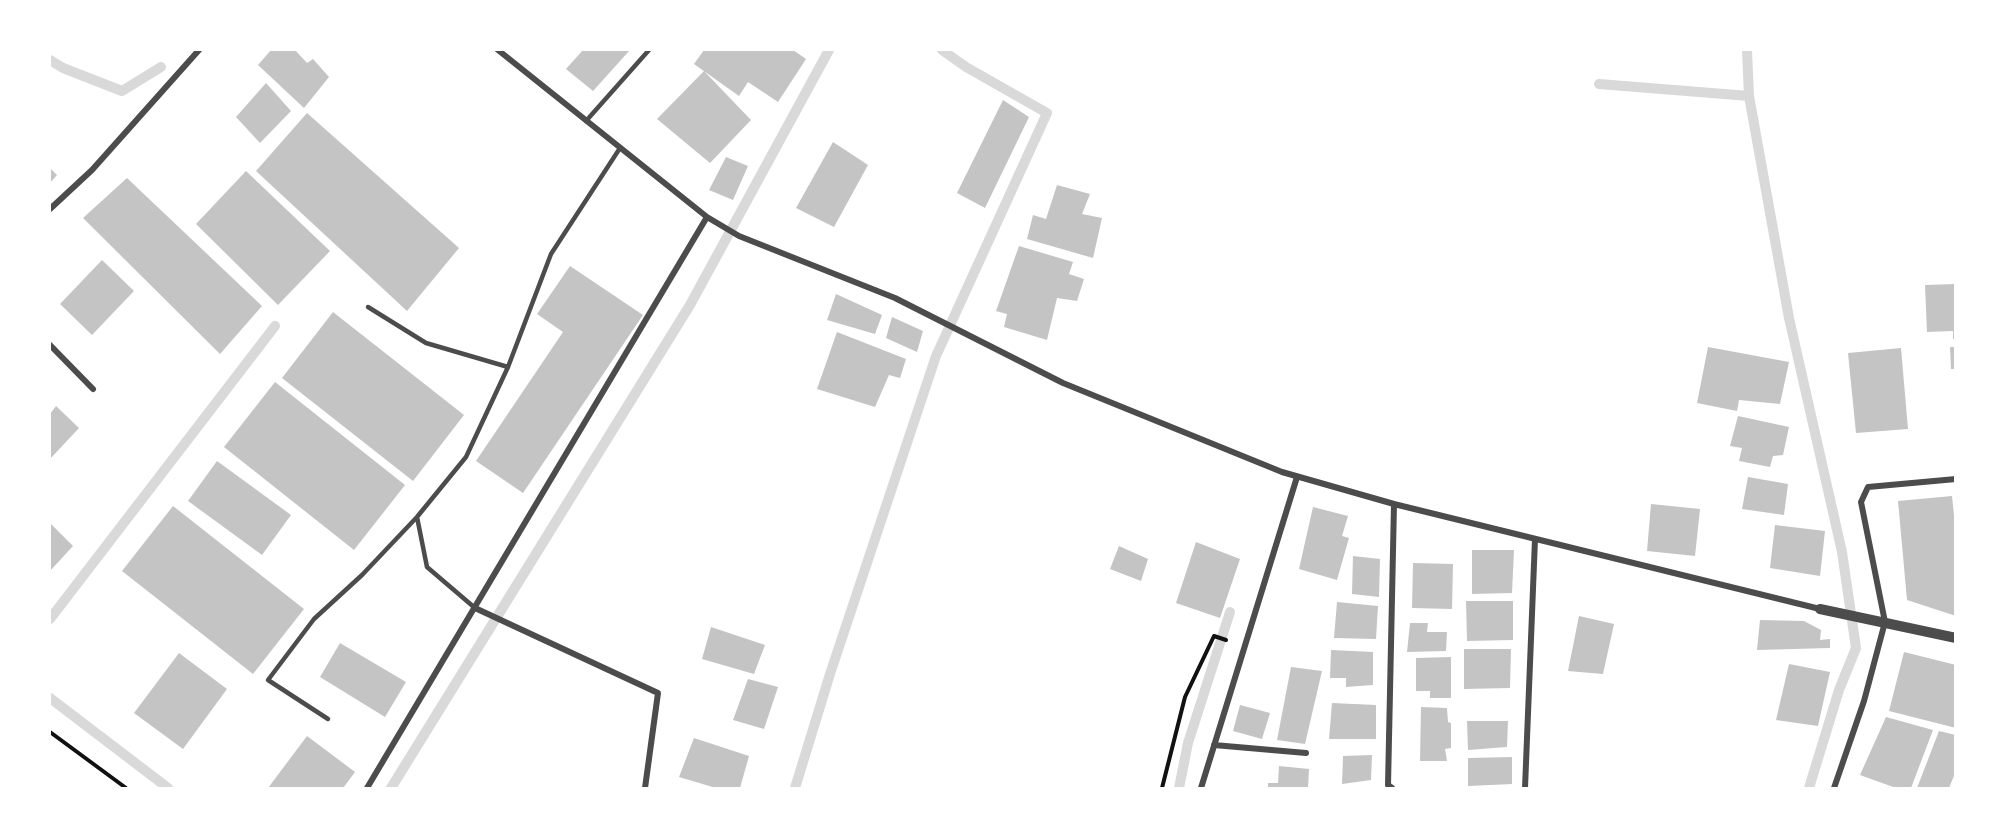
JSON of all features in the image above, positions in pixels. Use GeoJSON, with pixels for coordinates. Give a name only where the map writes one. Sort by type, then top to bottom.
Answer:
{"type":"FeatureCollection","features":[{"type":"Feature","properties":{"kind":"street"},"geometry":{"type":"LineString","coordinates":[[50,209],[92,170],[199,50]]}},
{"type":"Feature","properties":{"kind":"street"},"geometry":{"type":"LineString","coordinates":[[498,50],[707,217],[739,236],[895,298],[1063,382],[1297,477],[1394,504],[1820,609],[1956,638]]}},
{"type":"Feature","properties":{"kind":"street"},"geometry":{"type":"LineString","coordinates":[[367,789],[707,217]]}},
{"type":"Feature","properties":{"kind":"street"},"geometry":{"type":"LineString","coordinates":[[50,345],[93,389]]}},
{"type":"Feature","properties":{"kind":"street"},"geometry":{"type":"LineString","coordinates":[[1201,789],[1297,477]]}},
{"type":"Feature","properties":{"kind":"street"},"geometry":{"type":"LineString","coordinates":[[1834,789],[1864,701],[1885,622],[1861,502],[1868,487],[1956,479]]}},
{"type":"Feature","properties":{"kind":"street"},"geometry":{"type":"LineString","coordinates":[[1392,789],[1388,785],[1394,504]]}},
{"type":"Feature","properties":{"kind":"street"},"geometry":{"type":"LineString","coordinates":[[1525,789],[1534,539]]}},
{"type":"Feature","properties":{"kind":"street"},"geometry":{"type":"LineString","coordinates":[[475,608],[658,693],[645,789]]}},
{"type":"Feature","properties":{"kind":"street"},"geometry":{"type":"LineString","coordinates":[[1214,745],[1306,753]]}},
{"type":"Feature","properties":{"kind":"lane"},"geometry":{"type":"LineString","coordinates":[[586,121],[649,50]]}},
{"type":"Feature","properties":{"kind":"lane"},"geometry":{"type":"LineString","coordinates":[[328,719],[268,680],[314,619],[362,574],[417,517],[466,457],[508,367],[551,254],[620,148]]}},
{"type":"Feature","properties":{"kind":"lane"},"geometry":{"type":"LineString","coordinates":[[368,307],[426,343],[508,367]]}},
{"type":"Feature","properties":{"kind":"lane"},"geometry":{"type":"LineString","coordinates":[[417,517],[427,567],[475,608]]}},
{"type":"Feature","properties":{"kind":"path"},"geometry":{"type":"LineString","coordinates":[[1162,789],[1185,697],[1214,636],[1229,640]]}},
{"type":"Feature","properties":{"kind":"path"},"geometry":{"type":"LineString","coordinates":[[50,732],[126,789]]}},
{"type":"Feature","properties":{"kind":"building"},"geometry":{"type":"Polygon","coordinates":[[[271,50],[295,50],[307,63],[313,59],[329,77],[304,108],[258,65],[271,50]]]}},
{"type":"Feature","properties":{"kind":"building"},"geometry":{"type":"Polygon","coordinates":[[[583,50],[630,50],[593,91],[566,69],[583,50]]]}},
{"type":"Feature","properties":{"kind":"building"},"geometry":{"type":"Polygon","coordinates":[[[704,50],[793,50],[806,59],[778,102],[748,82],[739,96],[694,64],[704,50]]]}},
{"type":"Feature","properties":{"kind":"building"},"geometry":{"type":"Polygon","coordinates":[[[704,71],[751,120],[710,163],[657,119],[704,71]]]}},
{"type":"Feature","properties":{"kind":"building"},"geometry":{"type":"Polygon","coordinates":[[[266,83],[291,111],[260,143],[236,117],[266,83]]]}},
{"type":"Feature","properties":{"kind":"building"},"geometry":{"type":"Polygon","coordinates":[[[1003,100],[1029,117],[985,208],[957,193],[1003,100]]]}},
{"type":"Feature","properties":{"kind":"building"},"geometry":{"type":"Polygon","coordinates":[[[307,113],[459,248],[407,311],[256,171],[307,113]]]}},
{"type":"Feature","properties":{"kind":"building"},"geometry":{"type":"Polygon","coordinates":[[[833,142],[868,165],[834,227],[796,208],[833,142]]]}},
{"type":"Feature","properties":{"kind":"building"},"geometry":{"type":"Polygon","coordinates":[[[726,157],[748,166],[733,200],[709,190],[726,157]]]}},
{"type":"Feature","properties":{"kind":"building"},"geometry":{"type":"Polygon","coordinates":[[[50,168],[57,175],[50,183],[50,168]]]}},
{"type":"Feature","properties":{"kind":"building"},"geometry":{"type":"Polygon","coordinates":[[[246,171],[330,251],[278,305],[196,224],[246,171]]]}},
{"type":"Feature","properties":{"kind":"building"},"geometry":{"type":"Polygon","coordinates":[[[127,178],[262,306],[220,354],[83,218],[127,178]]]}},
{"type":"Feature","properties":{"kind":"building"},"geometry":{"type":"Polygon","coordinates":[[[1057,185],[1090,194],[1082,214],[1102,218],[1093,258],[1027,239],[1033,215],[1046,219],[1057,185]]]}},
{"type":"Feature","properties":{"kind":"building"},"geometry":{"type":"Polygon","coordinates":[[[1019,246],[1073,262],[1069,274],[1084,279],[1077,301],[1057,298],[1047,340],[1004,327],[1007,314],[996,311],[1019,246]]]}},
{"type":"Feature","properties":{"kind":"building"},"geometry":{"type":"Polygon","coordinates":[[[102,260],[134,291],[92,335],[60,304],[102,260]]]}},
{"type":"Feature","properties":{"kind":"building"},"geometry":{"type":"Polygon","coordinates":[[[570,266],[643,315],[523,493],[476,461],[563,332],[537,314],[570,266]]]}},
{"type":"Feature","properties":{"kind":"building"},"geometry":{"type":"Polygon","coordinates":[[[1956,284],[1956,339],[1953,339],[1953,331],[1927,332],[1925,285],[1956,284]]]}},
{"type":"Feature","properties":{"kind":"building"},"geometry":{"type":"Polygon","coordinates":[[[836,294],[882,315],[875,334],[827,320],[836,294]]]}},
{"type":"Feature","properties":{"kind":"building"},"geometry":{"type":"Polygon","coordinates":[[[333,312],[464,415],[413,481],[282,378],[333,312]]]}},
{"type":"Feature","properties":{"kind":"building"},"geometry":{"type":"Polygon","coordinates":[[[892,317],[923,331],[917,352],[886,338],[892,317]]]}},
{"type":"Feature","properties":{"kind":"building"},"geometry":{"type":"Polygon","coordinates":[[[837,332],[906,359],[900,378],[889,375],[875,407],[817,389],[837,332]]]}},
{"type":"Feature","properties":{"kind":"building"},"geometry":{"type":"Polygon","coordinates":[[[1708,347],[1789,362],[1780,404],[1739,400],[1737,411],[1697,403],[1708,347]]]}},
{"type":"Feature","properties":{"kind":"building"},"geometry":{"type":"Polygon","coordinates":[[[1950,347],[1956,347],[1956,369],[1951,369],[1950,347]]]}},
{"type":"Feature","properties":{"kind":"building"},"geometry":{"type":"Polygon","coordinates":[[[1901,348],[1908,429],[1856,433],[1848,353],[1901,348]]]}},
{"type":"Feature","properties":{"kind":"building"},"geometry":{"type":"Polygon","coordinates":[[[275,382],[405,485],[354,550],[224,447],[275,382]]]}},
{"type":"Feature","properties":{"kind":"building"},"geometry":{"type":"Polygon","coordinates":[[[56,406],[79,428],[50,459],[50,414],[56,406]]]}},
{"type":"Feature","properties":{"kind":"building"},"geometry":{"type":"Polygon","coordinates":[[[1738,416],[1789,427],[1783,455],[1773,456],[1770,467],[1739,461],[1742,448],[1730,446],[1738,416]]]}},
{"type":"Feature","properties":{"kind":"building"},"geometry":{"type":"Polygon","coordinates":[[[217,461],[291,515],[262,555],[188,501],[217,461]]]}},
{"type":"Feature","properties":{"kind":"building"},"geometry":{"type":"Polygon","coordinates":[[[1748,477],[1788,484],[1784,515],[1742,509],[1748,477]]]}},
{"type":"Feature","properties":{"kind":"building"},"geometry":{"type":"Polygon","coordinates":[[[1952,496],[1956,535],[1956,616],[1907,600],[1898,501],[1952,496]]]}},
{"type":"Feature","properties":{"kind":"building"},"geometry":{"type":"Polygon","coordinates":[[[1651,504],[1700,509],[1695,556],[1647,551],[1651,504]]]}},
{"type":"Feature","properties":{"kind":"building"},"geometry":{"type":"Polygon","coordinates":[[[173,506],[304,609],[253,674],[122,571],[173,506]]]}},
{"type":"Feature","properties":{"kind":"building"},"geometry":{"type":"Polygon","coordinates":[[[1313,507],[1348,516],[1342,536],[1349,538],[1337,580],[1299,569],[1313,507]]]}},
{"type":"Feature","properties":{"kind":"building"},"geometry":{"type":"Polygon","coordinates":[[[50,523],[73,546],[50,571],[50,523]]]}},
{"type":"Feature","properties":{"kind":"building"},"geometry":{"type":"Polygon","coordinates":[[[1775,525],[1825,531],[1820,576],[1770,568],[1775,525]]]}},
{"type":"Feature","properties":{"kind":"building"},"geometry":{"type":"Polygon","coordinates":[[[1196,542],[1240,559],[1220,618],[1176,603],[1196,542]]]}},
{"type":"Feature","properties":{"kind":"building"},"geometry":{"type":"Polygon","coordinates":[[[1119,546],[1148,559],[1141,581],[1110,569],[1119,546]]]}},
{"type":"Feature","properties":{"kind":"building"},"geometry":{"type":"Polygon","coordinates":[[[1472,550],[1514,550],[1512,593],[1472,594],[1472,550]]]}},
{"type":"Feature","properties":{"kind":"building"},"geometry":{"type":"Polygon","coordinates":[[[1353,556],[1380,559],[1379,597],[1352,594],[1353,556]]]}},
{"type":"Feature","properties":{"kind":"building"},"geometry":{"type":"Polygon","coordinates":[[[1413,563],[1453,564],[1452,609],[1412,608],[1413,563]]]}},
{"type":"Feature","properties":{"kind":"building"},"geometry":{"type":"Polygon","coordinates":[[[1466,601],[1513,601],[1513,640],[1467,641],[1466,601]]]}},
{"type":"Feature","properties":{"kind":"building"},"geometry":{"type":"Polygon","coordinates":[[[1337,602],[1378,606],[1376,639],[1334,638],[1337,602]]]}},
{"type":"Feature","properties":{"kind":"building"},"geometry":{"type":"Polygon","coordinates":[[[1579,616],[1614,624],[1603,674],[1568,671],[1579,616]]]}},
{"type":"Feature","properties":{"kind":"building"},"geometry":{"type":"Polygon","coordinates":[[[1760,620],[1804,621],[1821,630],[1820,640],[1830,639],[1830,648],[1757,650],[1760,620]]]}},
{"type":"Feature","properties":{"kind":"building"},"geometry":{"type":"Polygon","coordinates":[[[1410,623],[1428,623],[1427,632],[1447,632],[1446,651],[1407,652],[1410,623]]]}},
{"type":"Feature","properties":{"kind":"building"},"geometry":{"type":"Polygon","coordinates":[[[711,627],[765,645],[754,674],[702,659],[711,627]]]}},
{"type":"Feature","properties":{"kind":"building"},"geometry":{"type":"Polygon","coordinates":[[[340,643],[406,682],[385,717],[320,677],[340,643]]]}},
{"type":"Feature","properties":{"kind":"building"},"geometry":{"type":"Polygon","coordinates":[[[1464,649],[1511,649],[1510,688],[1464,689],[1464,649]]]}},
{"type":"Feature","properties":{"kind":"building"},"geometry":{"type":"Polygon","coordinates":[[[1331,650],[1373,652],[1373,685],[1346,687],[1346,678],[1330,678],[1331,650]]]}},
{"type":"Feature","properties":{"kind":"building"},"geometry":{"type":"Polygon","coordinates":[[[1904,652],[1956,665],[1956,728],[1889,711],[1904,652]]]}},
{"type":"Feature","properties":{"kind":"building"},"geometry":{"type":"Polygon","coordinates":[[[179,653],[227,689],[183,749],[134,713],[179,653]]]}},
{"type":"Feature","properties":{"kind":"building"},"geometry":{"type":"Polygon","coordinates":[[[1451,657],[1451,698],[1430,698],[1430,691],[1416,691],[1416,658],[1451,657]]]}},
{"type":"Feature","properties":{"kind":"building"},"geometry":{"type":"Polygon","coordinates":[[[1789,664],[1830,672],[1818,726],[1776,720],[1789,664]]]}},
{"type":"Feature","properties":{"kind":"building"},"geometry":{"type":"Polygon","coordinates":[[[1291,667],[1322,671],[1305,744],[1277,740],[1291,667]]]}},
{"type":"Feature","properties":{"kind":"building"},"geometry":{"type":"Polygon","coordinates":[[[748,679],[778,687],[764,729],[733,720],[748,679]]]}},
{"type":"Feature","properties":{"kind":"building"},"geometry":{"type":"Polygon","coordinates":[[[1332,703],[1376,705],[1376,739],[1329,739],[1332,703]]]}},
{"type":"Feature","properties":{"kind":"building"},"geometry":{"type":"Polygon","coordinates":[[[1240,705],[1270,713],[1262,739],[1233,731],[1240,705]]]}},
{"type":"Feature","properties":{"kind":"building"},"geometry":{"type":"Polygon","coordinates":[[[1421,707],[1447,708],[1448,722],[1451,723],[1451,748],[1445,749],[1447,761],[1420,761],[1421,707]]]}},
{"type":"Feature","properties":{"kind":"building"},"geometry":{"type":"Polygon","coordinates":[[[1886,717],[1933,730],[1911,788],[1896,788],[1860,775],[1886,717]]]}},
{"type":"Feature","properties":{"kind":"building"},"geometry":{"type":"Polygon","coordinates":[[[1467,721],[1508,721],[1507,747],[1468,750],[1467,721]]]}},
{"type":"Feature","properties":{"kind":"building"},"geometry":{"type":"Polygon","coordinates":[[[1939,731],[1956,735],[1956,771],[1949,788],[1917,788],[1939,731]]]}},
{"type":"Feature","properties":{"kind":"building"},"geometry":{"type":"Polygon","coordinates":[[[307,736],[355,772],[343,788],[268,788],[307,736]]]}},
{"type":"Feature","properties":{"kind":"building"},"geometry":{"type":"Polygon","coordinates":[[[694,738],[749,756],[740,788],[716,788],[679,777],[694,738]]]}},
{"type":"Feature","properties":{"kind":"building"},"geometry":{"type":"Polygon","coordinates":[[[1372,755],[1371,780],[1342,784],[1343,756],[1372,755]]]}},
{"type":"Feature","properties":{"kind":"building"},"geometry":{"type":"Polygon","coordinates":[[[1512,757],[1512,784],[1468,786],[1468,758],[1512,757]]]}},
{"type":"Feature","properties":{"kind":"building"},"geometry":{"type":"Polygon","coordinates":[[[1279,766],[1309,769],[1308,788],[1268,788],[1268,783],[1278,783],[1279,766]]]}},
{"type":"Feature","properties":{"kind":"waterway"},"geometry":{"type":"LineString","coordinates":[[391,788],[690,305],[829,50]]}},
{"type":"Feature","properties":{"kind":"waterway"},"geometry":{"type":"LineString","coordinates":[[795,788],[830,674],[936,356],[1047,113],[966,67],[942,50]]}},
{"type":"Feature","properties":{"kind":"waterway"},"geometry":{"type":"LineString","coordinates":[[1747,50],[1749,96],[1789,318],[1842,552],[1856,648],[1839,690],[1809,788]]}},
{"type":"Feature","properties":{"kind":"waterway"},"geometry":{"type":"LineString","coordinates":[[50,60],[63,68],[122,91],[161,67]]}},
{"type":"Feature","properties":{"kind":"waterway"},"geometry":{"type":"LineString","coordinates":[[1599,84],[1749,96]]}},
{"type":"Feature","properties":{"kind":"waterway"},"geometry":{"type":"LineString","coordinates":[[50,619],[275,326]]}},
{"type":"Feature","properties":{"kind":"waterway"},"geometry":{"type":"LineString","coordinates":[[1179,788],[1188,743],[1230,612]]}},
{"type":"Feature","properties":{"kind":"waterway"},"geometry":{"type":"LineString","coordinates":[[50,698],[168,788]]}}]}
